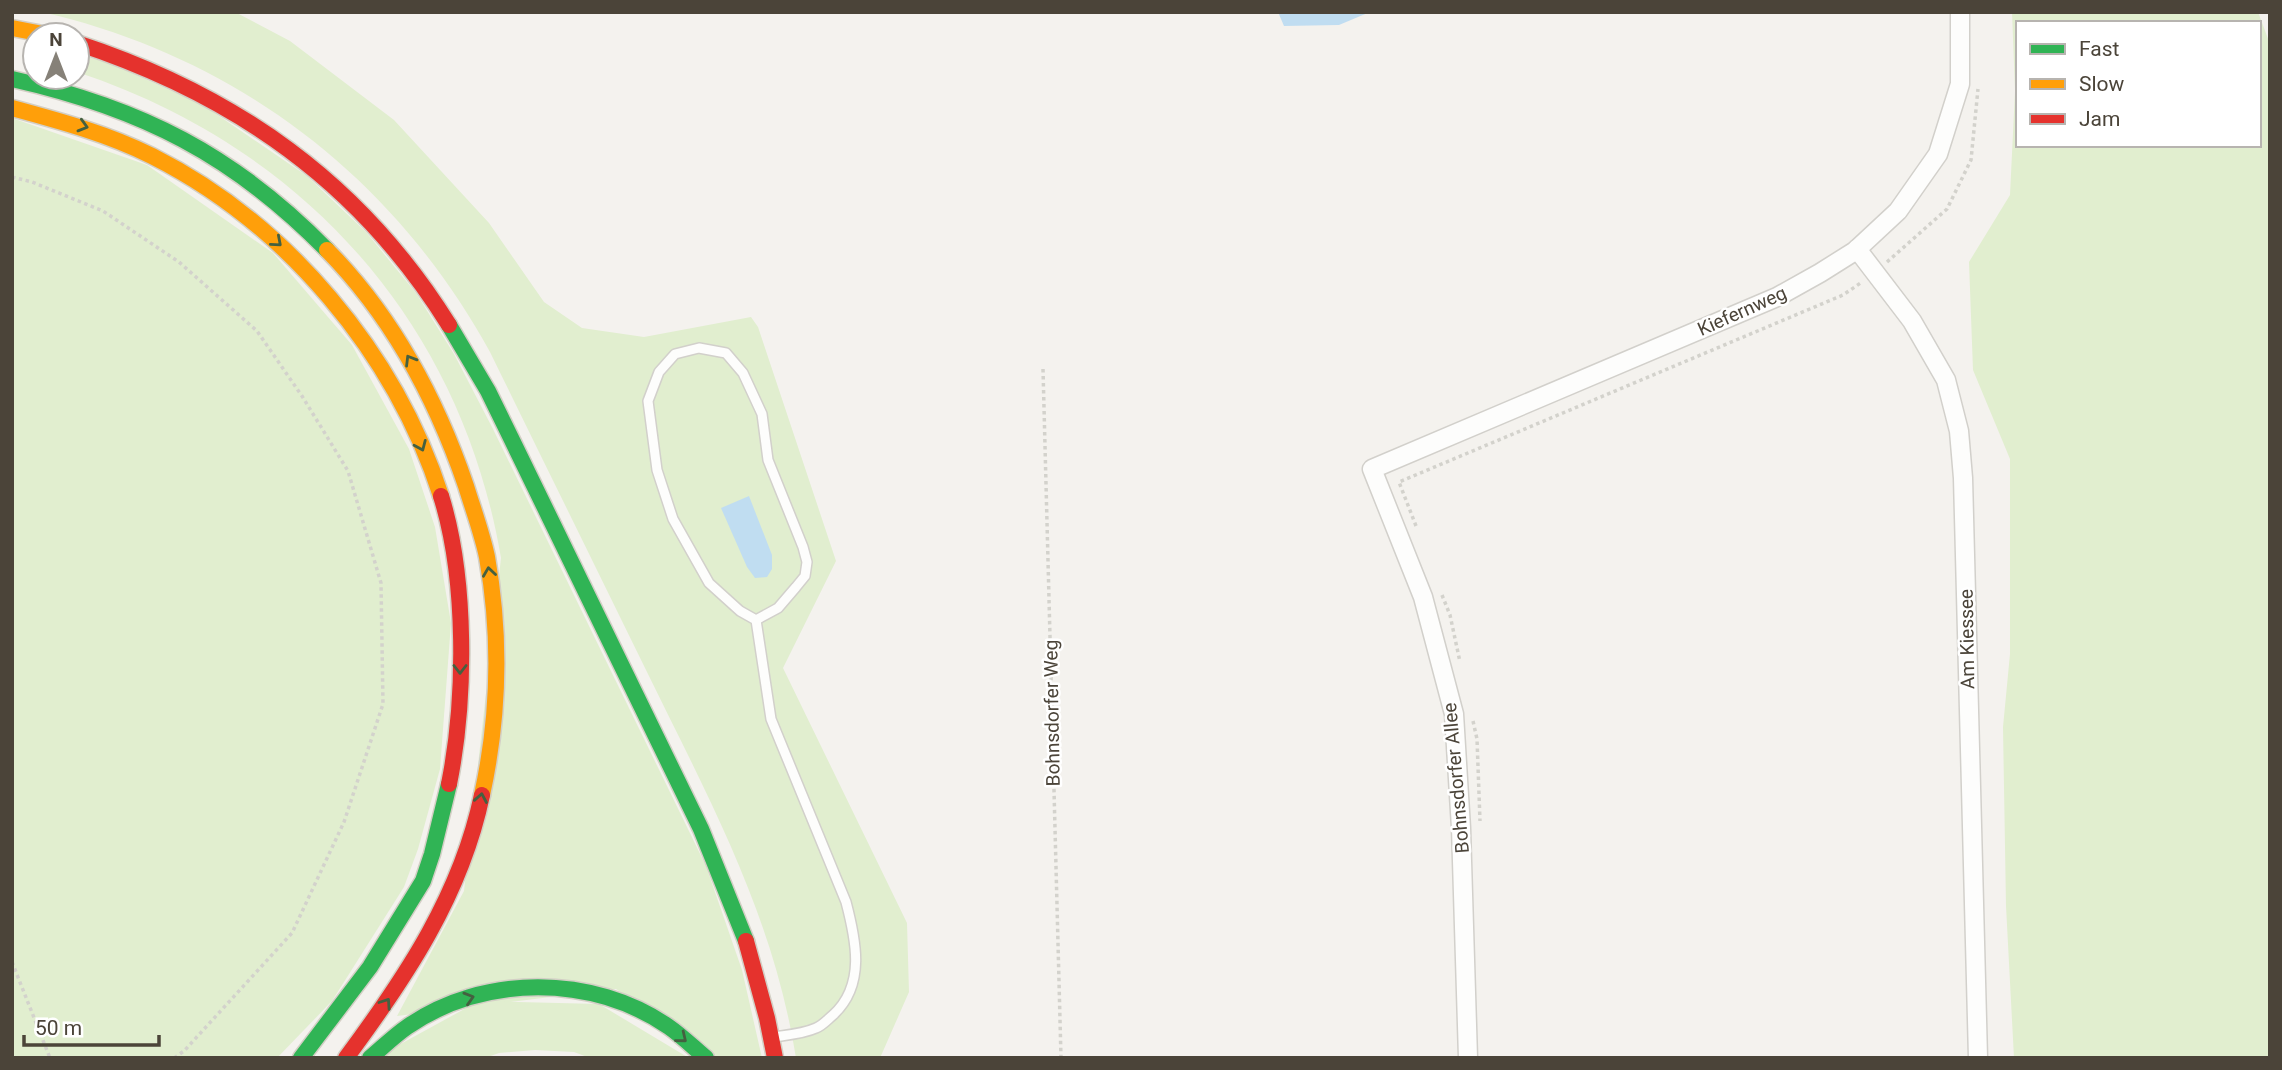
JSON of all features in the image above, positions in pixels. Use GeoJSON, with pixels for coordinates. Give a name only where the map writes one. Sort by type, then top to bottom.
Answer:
{"type":"FeatureCollection","features":[{"type":"Feature","properties":{"kind":"main road"},"geometry":{"type":"LineString","coordinates":[[91,47],[159,72],[198,90],[262,129],[316,169],[372,223],[420,280],[462,346],[494,406],[694,812],[732,898],[752,958],[775,1058]]}},
{"type":"Feature","properties":{"kind":"main road"},"geometry":{"type":"LineString","coordinates":[[12,79],[51,87],[107,105],[165,130],[220,159],[291,214],[343,265],[378,307],[440,415],[465,483],[488,565],[497,653],[490,748],[480,807],[452,890],[404,975],[345,1058]]}},
{"type":"Feature","properties":{"kind":"main road"},"geometry":{"type":"LineString","coordinates":[[12,108],[92,128],[149,156],[198,182],[251,220],[295,258],[338,305],[374,355],[411,423],[437,483],[451,547],[460,651],[458,726],[447,803],[426,873],[384,948],[353,994],[301,1058]]}},
{"type":"Feature","properties":{"kind":"main road"},"geometry":{"type":"LineString","coordinates":[[370,1058],[387,1040],[422,1018],[454,1003],[517,986],[578,988],[613,997],[654,1017],[705,1058]]}},
{"type":"Feature","properties":{"kind":"street","name":"Kiefernweg"},"geometry":{"type":"LineString","coordinates":[[1372,469],[1777,297],[1820,274],[1857,249],[1898,211],[1938,154],[1960,84],[1961,12]]}},
{"type":"Feature","properties":{"kind":"street","name":"Am Kiessee"},"geometry":{"type":"LineString","coordinates":[[1857,249],[1912,321],[1946,380],[1959,431],[1963,478],[1978,1058]]}},
{"type":"Feature","properties":{"kind":"street","name":"Bohnsdorfer Allee"},"geometry":{"type":"LineString","coordinates":[[1372,469],[1423,597],[1454,714],[1461,828],[1468,1058]]}},
{"type":"Feature","properties":{"kind":"lane"},"geometry":{"type":"LineString","coordinates":[[699,348],[726,353],[743,373],[762,414],[768,460],[807,562],[805,576],[778,608],[757,620],[740,611],[709,583],[673,519],[657,470],[648,401],[659,372],[675,354],[699,348]]}},
{"type":"Feature","properties":{"kind":"lane"},"geometry":{"type":"LineString","coordinates":[[757,620],[771,719],[846,902],[857,960],[848,993],[838,1010],[818,1028],[772,1037]]}},
{"type":"Feature","properties":{"kind":"path"},"geometry":{"type":"LineString","coordinates":[[1418,530],[1399,482],[1843,295],[1875,273],[1947,209],[1971,160],[1979,78]]}},
{"type":"Feature","properties":{"kind":"path"},"geometry":{"type":"LineString","coordinates":[[12,177],[32,182],[103,211],[180,262],[257,331],[348,471],[381,583],[383,704],[344,822],[292,933],[184,1051],[174,1058]]}},
{"type":"Feature","properties":{"kind":"path","name":"Bohnsdorfer Weg"},"geometry":{"type":"LineString","coordinates":[[1043,369],[1061,1058]]}},
{"type":"Feature","properties":{"kind":"path"},"geometry":{"type":"LineString","coordinates":[[1441,591],[1450,615],[1461,665]]}},
{"type":"Feature","properties":{"kind":"path"},"geometry":{"type":"LineString","coordinates":[[1472,714],[1478,739],[1480,833]]}},
{"type":"Feature","properties":{"kind":"path"},"geometry":{"type":"LineString","coordinates":[[12,962],[50,1058]]}},
{"type":"Feature","properties":{"kind":"green space"},"geometry":{"type":"Polygon","coordinates":[[[42,12],[235,12],[290,41],[394,120],[489,223],[544,302],[582,328],[644,337],[751,317],[758,327],[836,561],[783,668],[907,923],[909,992],[880,1058],[796,1058],[786,1005],[772,955],[736,858],[715,811],[490,352],[451,289],[407,231],[357,179],[303,133],[244,93],[181,60],[91,26],[91,21],[74,21],[42,12]]]}},
{"type":"Feature","properties":{"kind":"green space"},"geometry":{"type":"Polygon","coordinates":[[[2012,12],[2258,12],[2270,44],[2270,1058],[2014,1058],[2006,906],[2003,727],[2010,654],[2010,459],[1973,370],[1969,262],[2010,195],[2015,91],[2012,12]]]}},
{"type":"Feature","properties":{"kind":"green space"},"geometry":{"type":"Polygon","coordinates":[[[91,58],[112,64],[203,105],[307,176],[366,232],[416,293],[454,354],[493,429],[706,866],[742,970],[762,1058],[716,1058],[616,989],[397,1016],[464,891],[501,558],[481,472],[450,393],[409,320],[359,255],[300,197],[233,146],[158,105],[91,78],[91,58]]]}},
{"type":"Feature","properties":{"kind":"green space"},"geometry":{"type":"Polygon","coordinates":[[[12,118],[147,165],[273,253],[352,345],[409,449],[435,527],[451,623],[440,769],[418,849],[404,887],[332,1001],[277,1058],[12,1058],[12,118]]]}},
{"type":"Feature","properties":{"kind":"green space"},"geometry":{"type":"Polygon","coordinates":[[[479,1001],[599,1004],[689,1058],[590,1058],[574,1052],[535,1050],[499,1053],[485,1058],[375,1058],[479,1001]]]}},
{"type":"Feature","properties":{"kind":"water"},"geometry":{"type":"Polygon","coordinates":[[[1278,12],[1370,12],[1339,25],[1284,26],[1278,12]]]}},
{"type":"Feature","properties":{"kind":"water"},"geometry":{"type":"Polygon","coordinates":[[[749,496],[772,555],[772,569],[767,577],[755,578],[747,567],[721,508],[749,496]]]}},
{"type":"Feature","properties":{"kind":"traffic: fast"},"geometry":{"type":"LineString","coordinates":[[12,79],[103,105],[183,140],[257,187],[327,250]]}},
{"type":"Feature","properties":{"kind":"traffic: fast"},"geometry":{"type":"LineString","coordinates":[[449,325],[488,391],[701,829],[746,941]]}},
{"type":"Feature","properties":{"kind":"traffic: fast"},"geometry":{"type":"LineString","coordinates":[[301,1058],[370,967],[423,881],[449,784]]}},
{"type":"Feature","properties":{"kind":"traffic: fast"},"geometry":{"type":"LineString","coordinates":[[370,1058],[407,1027],[437,1010],[469,997],[538,987],[607,997],[639,1010],[669,1027],[706,1058]]}},
{"type":"Feature","properties":{"kind":"traffic: slow"},"geometry":{"type":"LineString","coordinates":[[12,28],[21,30]]}},
{"type":"Feature","properties":{"kind":"traffic: slow"},"geometry":{"type":"LineString","coordinates":[[12,108],[66,123],[152,156],[201,184],[248,218],[291,256],[330,298],[365,344],[395,392],[421,443],[441,496]]}},
{"type":"Feature","properties":{"kind":"traffic: slow"},"geometry":{"type":"LineString","coordinates":[[327,250],[372,302],[410,360],[441,421],[483,539],[495,617],[496,676],[492,736],[482,795]]}},
{"type":"Feature","properties":{"kind":"traffic: jam"},"geometry":{"type":"LineString","coordinates":[[91,48],[135,64],[189,89],[241,117],[289,150],[334,187],[376,228],[414,274],[449,325]]}},
{"type":"Feature","properties":{"kind":"traffic: jam"},"geometry":{"type":"LineString","coordinates":[[441,496],[456,564],[461,640],[459,715],[449,784]]}},
{"type":"Feature","properties":{"kind":"traffic: jam"},"geometry":{"type":"LineString","coordinates":[[346,1058],[390,997],[429,934],[460,867],[473,832],[482,795]]}},
{"type":"Feature","properties":{"kind":"traffic: jam"},"geometry":{"type":"LineString","coordinates":[[746,941],[775,1058]]}}]}
